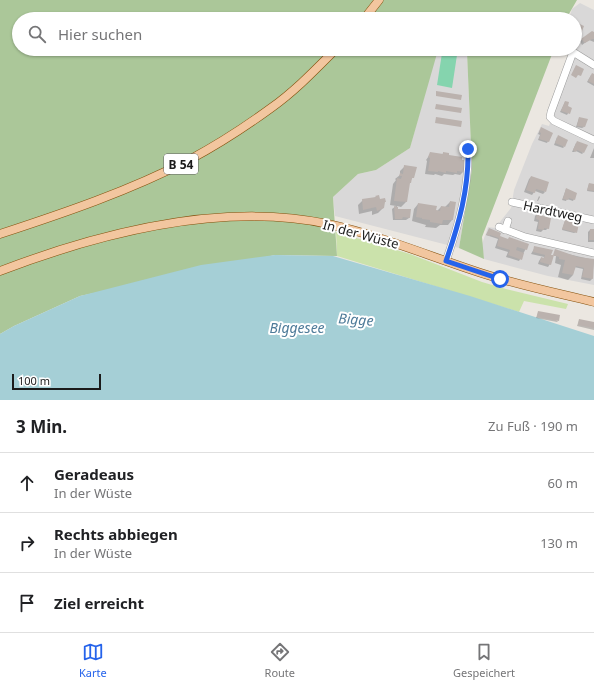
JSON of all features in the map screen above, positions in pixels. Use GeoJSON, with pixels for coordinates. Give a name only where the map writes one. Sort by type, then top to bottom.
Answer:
{"type":"FeatureCollection","features":[{"type":"Feature","properties":{"kind":"main road"},"geometry":{"type":"LineString","coordinates":[[370,12],[379,0]]}},
{"type":"Feature","properties":{"kind":"main road","name":"B 54"},"geometry":{"type":"LineString","coordinates":[[0,234],[122,190],[189,159],[231,135],[272,107],[304,81],[329,56]]}},
{"type":"Feature","properties":{"kind":"main road","name":"In der Wüste"},"geometry":{"type":"LineString","coordinates":[[0,270],[59,250],[135,230],[197,219],[224,217],[273,217],[327,224],[357,231],[530,288],[594,302]]}},
{"type":"Feature","properties":{"kind":"street"},"geometry":{"type":"LineString","coordinates":[[571,56],[550,117],[594,140]]}},
{"type":"Feature","properties":{"kind":"street"},"geometry":{"type":"LineString","coordinates":[[579,56],[594,65]]}},
{"type":"Feature","properties":{"kind":"street"},"geometry":{"type":"LineString","coordinates":[[446,261],[458,227],[467,182],[468,149]]}},
{"type":"Feature","properties":{"kind":"street","name":"Hardtweg"},"geometry":{"type":"LineString","coordinates":[[512,202],[594,220]]}},
{"type":"Feature","properties":{"kind":"street"},"geometry":{"type":"LineString","coordinates":[[508,221],[502,228],[525,237],[594,253]]}},
{"type":"Feature","properties":{"kind":"shaded area"},"geometry":{"type":"Polygon","coordinates":[[[580,3],[594,10],[594,285],[548,276],[484,259],[482,244],[488,227],[495,228],[511,208],[514,190],[532,144],[542,124],[549,126],[574,56],[582,56],[582,12],[571,12],[572,9],[580,3]]]}},
{"type":"Feature","properties":{"kind":"shaded area"},"geometry":{"type":"Polygon","coordinates":[[[435,56],[467,56],[472,169],[459,248],[335,216],[333,197],[358,174],[376,170],[410,148],[435,56]]]}},
{"type":"Feature","properties":{"kind":"green space"},"geometry":{"type":"Polygon","coordinates":[[[0,0],[577,0],[570,12],[12,12],[12,56],[436,56],[410,148],[376,170],[358,174],[333,197],[337,256],[275,255],[80,296],[14,326],[0,334],[0,0]]]}},
{"type":"Feature","properties":{"kind":"green space"},"geometry":{"type":"Polygon","coordinates":[[[442,56],[457,56],[452,88],[437,85],[442,56]]]}},
{"type":"Feature","properties":{"kind":"green space"},"geometry":{"type":"Polygon","coordinates":[[[467,56],[551,56],[482,237],[484,259],[459,248],[472,169],[467,56]]]}},
{"type":"Feature","properties":{"kind":"green space"},"geometry":{"type":"Polygon","coordinates":[[[336,232],[410,254],[482,282],[568,304],[566,309],[524,301],[519,312],[337,256],[336,232]]]}},
{"type":"Feature","properties":{"kind":"water","name":"Biggesee"},"geometry":{"type":"Polygon","coordinates":[[[275,255],[333,256],[470,296],[594,336],[594,400],[0,400],[0,334],[14,326],[80,296],[201,265],[275,255]]]}},
{"type":"Feature","properties":{"kind":"building"},"geometry":{"type":"Polygon","coordinates":[[[592,31],[594,32],[594,39],[585,43],[582,38],[592,31]]]}},
{"type":"Feature","properties":{"kind":"building"},"geometry":{"type":"Polygon","coordinates":[[[576,65],[584,69],[581,76],[578,75],[576,78],[571,75],[576,65]]]}},
{"type":"Feature","properties":{"kind":"building"},"geometry":{"type":"Polygon","coordinates":[[[592,73],[594,74],[594,84],[588,81],[592,73]]]}},
{"type":"Feature","properties":{"kind":"building"},"geometry":{"type":"Polygon","coordinates":[[[436,91],[462,95],[461,100],[436,96],[436,91]]]}},
{"type":"Feature","properties":{"kind":"building"},"geometry":{"type":"Polygon","coordinates":[[[565,101],[569,102],[568,106],[572,108],[570,114],[561,111],[565,101]]]}},
{"type":"Feature","properties":{"kind":"building"},"geometry":{"type":"Polygon","coordinates":[[[436,104],[462,108],[461,113],[435,109],[436,104]]]}},
{"type":"Feature","properties":{"kind":"building"},"geometry":{"type":"Polygon","coordinates":[[[436,117],[462,121],[461,127],[435,123],[436,117]]]}},
{"type":"Feature","properties":{"kind":"building"},"geometry":{"type":"Polygon","coordinates":[[[579,117],[588,119],[585,127],[577,126],[579,117]]]}},
{"type":"Feature","properties":{"kind":"building"},"geometry":{"type":"Polygon","coordinates":[[[541,127],[553,133],[549,142],[539,139],[541,127]]]}},
{"type":"Feature","properties":{"kind":"building"},"geometry":{"type":"Polygon","coordinates":[[[558,135],[568,140],[565,147],[555,143],[558,135]]]}},
{"type":"Feature","properties":{"kind":"building"},"geometry":{"type":"Polygon","coordinates":[[[577,141],[588,145],[584,153],[573,150],[577,141]]]}},
{"type":"Feature","properties":{"kind":"building"},"geometry":{"type":"Polygon","coordinates":[[[430,152],[443,154],[443,152],[449,153],[449,155],[462,157],[462,160],[465,160],[464,172],[457,171],[457,173],[446,171],[446,173],[428,171],[430,158],[428,157],[430,152]]]}},
{"type":"Feature","properties":{"kind":"building"},"geometry":{"type":"Polygon","coordinates":[[[404,165],[417,167],[414,178],[412,178],[410,183],[407,202],[394,201],[397,178],[401,179],[402,176],[399,176],[400,173],[403,174],[404,165]]]}},
{"type":"Feature","properties":{"kind":"building"},"geometry":{"type":"Polygon","coordinates":[[[531,176],[549,182],[546,192],[536,189],[535,193],[526,190],[531,176]]]}},
{"type":"Feature","properties":{"kind":"building"},"geometry":{"type":"Polygon","coordinates":[[[589,183],[594,184],[594,191],[587,190],[589,183]]]}},
{"type":"Feature","properties":{"kind":"building"},"geometry":{"type":"Polygon","coordinates":[[[566,188],[577,193],[575,200],[569,198],[568,200],[563,199],[566,188]]]}},
{"type":"Feature","properties":{"kind":"building"},"geometry":{"type":"Polygon","coordinates":[[[379,195],[380,199],[385,198],[386,202],[384,208],[377,211],[376,207],[363,210],[362,199],[376,197],[375,196],[379,195]]]}},
{"type":"Feature","properties":{"kind":"building"},"geometry":{"type":"Polygon","coordinates":[[[450,201],[456,202],[453,220],[443,220],[442,224],[416,217],[418,203],[437,206],[436,210],[440,211],[441,206],[449,207],[450,201]]]}},
{"type":"Feature","properties":{"kind":"building"},"geometry":{"type":"Polygon","coordinates":[[[394,206],[398,207],[398,209],[411,209],[410,218],[403,217],[402,219],[395,219],[394,206]]]}},
{"type":"Feature","properties":{"kind":"building"},"geometry":{"type":"Polygon","coordinates":[[[537,213],[551,218],[549,229],[538,229],[539,220],[536,219],[537,213]]]}},
{"type":"Feature","properties":{"kind":"building"},"geometry":{"type":"Polygon","coordinates":[[[565,220],[579,223],[577,233],[562,229],[565,220]]]}},
{"type":"Feature","properties":{"kind":"building"},"geometry":{"type":"Polygon","coordinates":[[[489,228],[501,233],[500,236],[508,239],[509,237],[529,244],[527,250],[517,247],[516,250],[524,253],[522,260],[508,255],[510,250],[497,246],[499,238],[486,235],[489,228]]]}},
{"type":"Feature","properties":{"kind":"building"},"geometry":{"type":"Polygon","coordinates":[[[590,229],[594,229],[594,240],[589,240],[590,229]]]}},
{"type":"Feature","properties":{"kind":"building"},"geometry":{"type":"Polygon","coordinates":[[[534,246],[553,250],[551,255],[554,255],[551,265],[540,262],[541,257],[544,258],[545,255],[533,252],[534,246]]]}},
{"type":"Feature","properties":{"kind":"building"},"geometry":{"type":"Polygon","coordinates":[[[555,249],[578,257],[594,259],[593,279],[582,277],[584,268],[576,266],[573,275],[562,273],[565,260],[559,259],[559,257],[553,255],[555,249]]]}},
{"type":"Feature","properties":{"kind":"building"},"geometry":{"type":"Polygon","coordinates":[[[538,311],[560,315],[559,321],[537,317],[538,311]]]}},
{"type":"Feature","properties":{"kind":"building"},"geometry":{"type":"Polygon","coordinates":[[[579,319],[594,322],[594,328],[578,325],[579,319]]]}},
{"type":"Feature","properties":{"kind":"route"},"geometry":{"type":"LineString","coordinates":[[468,149],[467,182],[458,227],[446,261],[500,279]]}},
{"type":"Feature","properties":{"kind":"water label","name":"Bigge"},"geometry":{"type":"Point","coordinates":[356,319]}}]}
